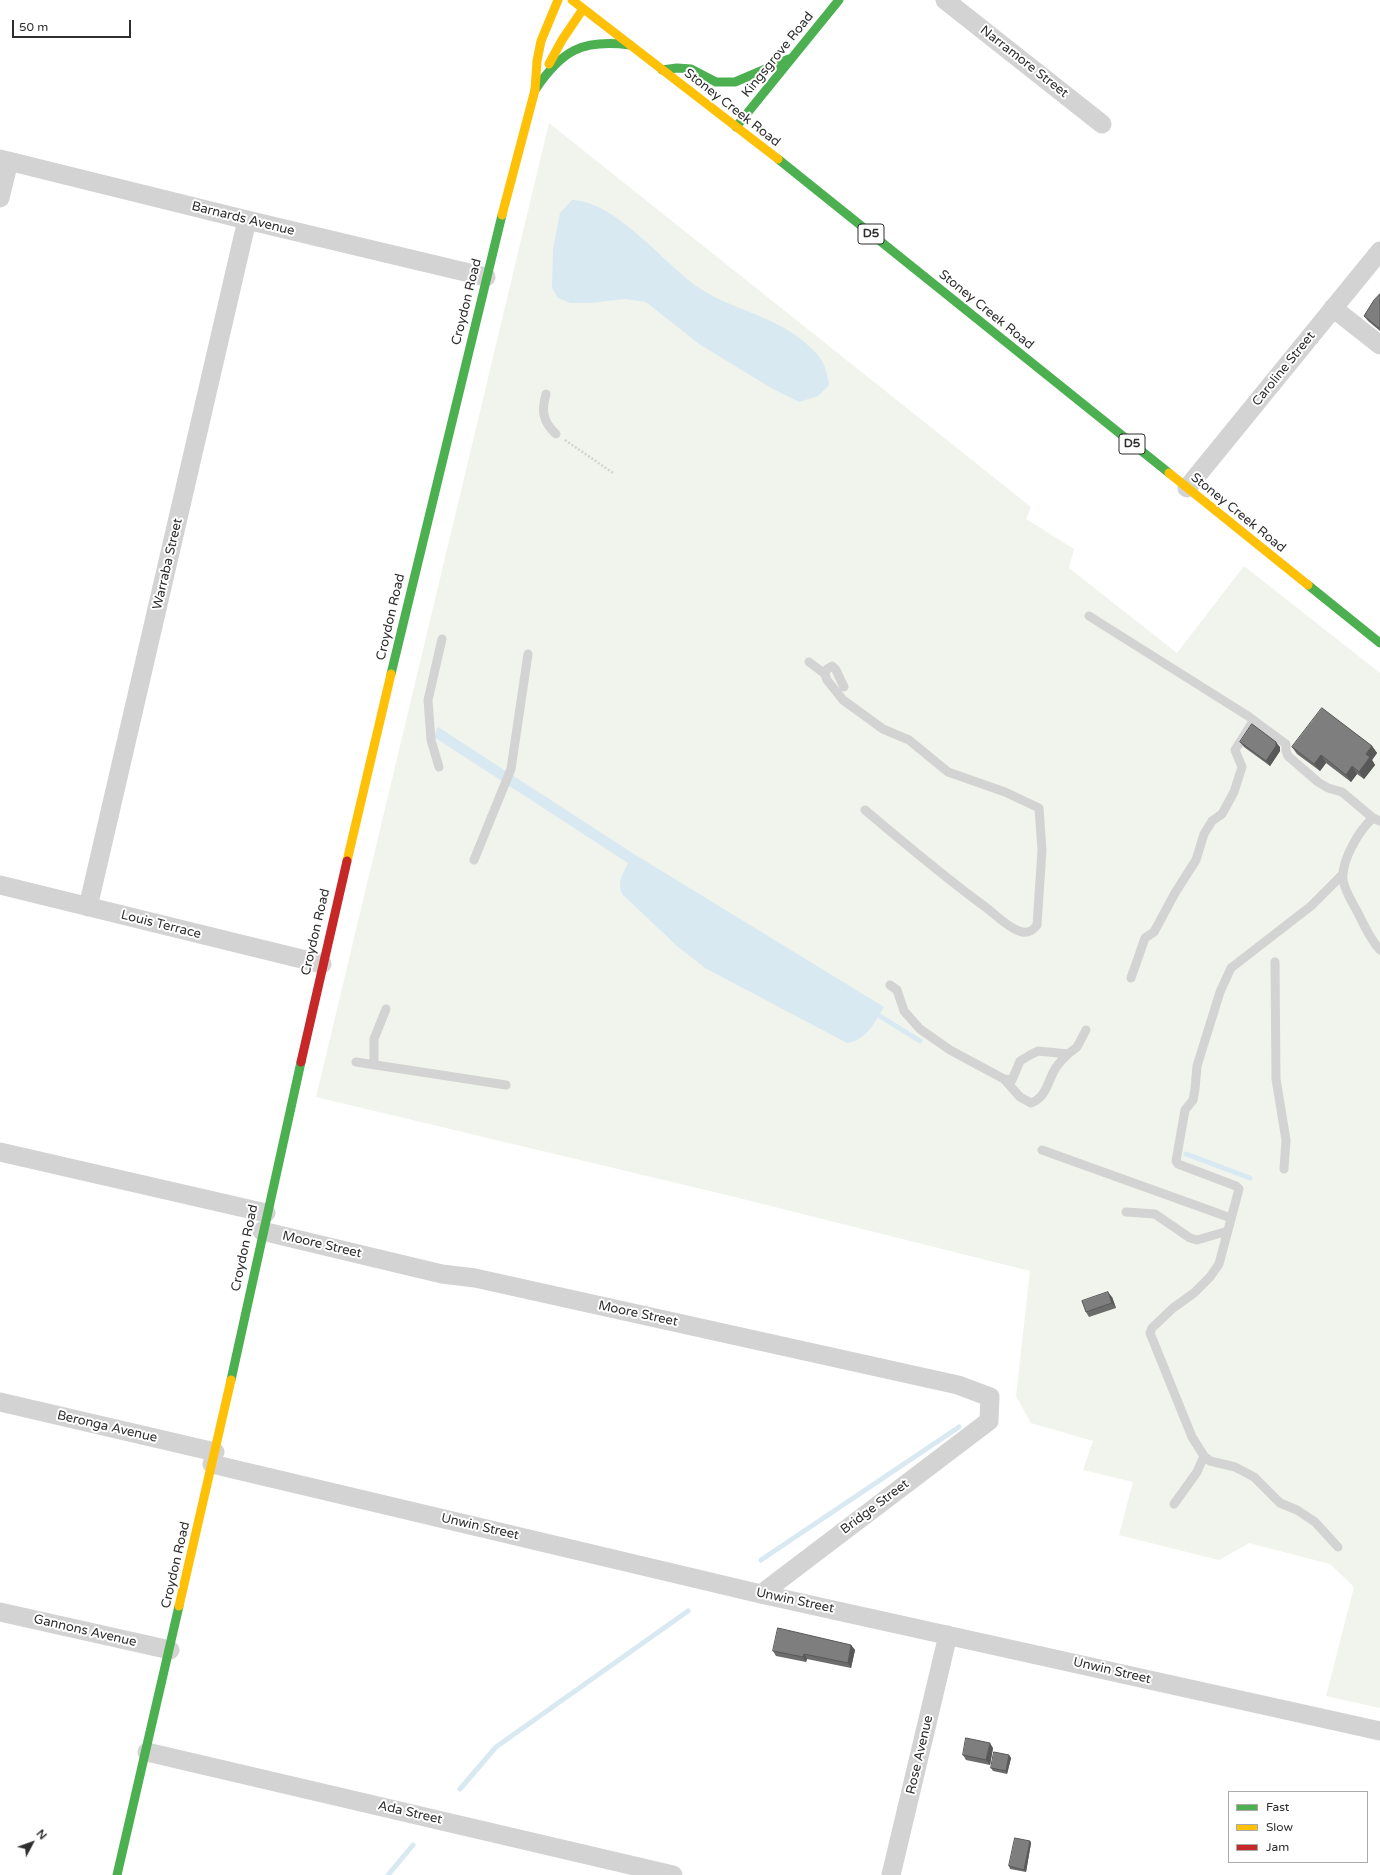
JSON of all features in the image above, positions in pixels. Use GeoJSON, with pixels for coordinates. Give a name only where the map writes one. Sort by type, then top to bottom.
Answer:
{"type":"FeatureCollection","features":[{"type":"Feature","properties":{"kind":"main road","name":"Croydon Road"},"geometry":{"type":"LineString","coordinates":[[117,1875],[170,1650],[322,964],[486,277],[535,90],[537,61],[541,41],[558,0]]}},
{"type":"Feature","properties":{"kind":"main road","name":"Stoney Creek Road"},"geometry":{"type":"LineString","coordinates":[[572,0],[736,127],[1380,643]]}},
{"type":"Feature","properties":{"kind":"main road","name":"Kingsgrove Road"},"geometry":{"type":"LineString","coordinates":[[736,127],[839,0]]}},
{"type":"Feature","properties":{"kind":"main road"},"geometry":{"type":"LineString","coordinates":[[535,90],[562,40],[583,9]]}},
{"type":"Feature","properties":{"kind":"main road"},"geometry":{"type":"LineString","coordinates":[[540,81],[568,53],[576,48],[599,42],[630,45]]}},
{"type":"Feature","properties":{"kind":"main road"},"geometry":{"type":"LineString","coordinates":[[662,70],[677,68],[691,69],[716,82],[735,82],[793,57]]}},
{"type":"Feature","properties":{"kind":"street","name":"Narramore Street"},"geometry":{"type":"LineString","coordinates":[[945,0],[1102,124]]}},
{"type":"Feature","properties":{"kind":"street","name":"Barnards Avenue"},"geometry":{"type":"LineString","coordinates":[[4,160],[486,277]]}},
{"type":"Feature","properties":{"kind":"street"},"geometry":{"type":"LineString","coordinates":[[0,198],[4,160]]}},
{"type":"Feature","properties":{"kind":"street","name":"Warraba Street"},"geometry":{"type":"LineString","coordinates":[[88,907],[247,220]]}},
{"type":"Feature","properties":{"kind":"street","name":"Caroline Street"},"geometry":{"type":"LineString","coordinates":[[1187,488],[1380,250]]}},
{"type":"Feature","properties":{"kind":"street"},"geometry":{"type":"LineString","coordinates":[[1334,308],[1380,345]]}},
{"type":"Feature","properties":{"kind":"street","name":"Louis Terrace"},"geometry":{"type":"LineString","coordinates":[[0,885],[322,964]]}},
{"type":"Feature","properties":{"kind":"street","name":"Moore Street"},"geometry":{"type":"LineString","coordinates":[[0,1152],[264,1222],[442,1274],[475,1278],[958,1385],[990,1397],[989,1421]]}},
{"type":"Feature","properties":{"kind":"street","name":"Beronga Avenue"},"geometry":{"type":"LineString","coordinates":[[0,1402],[213,1458]]}},
{"type":"Feature","properties":{"kind":"street","name":"Bridge Street"},"geometry":{"type":"LineString","coordinates":[[762,1594],[989,1421]]}},
{"type":"Feature","properties":{"kind":"street","name":"Unwin Street"},"geometry":{"type":"LineString","coordinates":[[213,1458],[762,1594],[1380,1731]]}},
{"type":"Feature","properties":{"kind":"street","name":"Gannons Avenue"},"geometry":{"type":"LineString","coordinates":[[0,1612],[170,1650]]}},
{"type":"Feature","properties":{"kind":"street","name":"Rose Avenue"},"geometry":{"type":"LineString","coordinates":[[891,1875],[948,1635]]}},
{"type":"Feature","properties":{"kind":"street","name":"Ada Street"},"geometry":{"type":"LineString","coordinates":[[147,1752],[672,1875]]}},
{"type":"Feature","properties":{"kind":"lane"},"geometry":{"type":"LineString","coordinates":[[546,394],[542,412],[546,422],[556,434]]}},
{"type":"Feature","properties":{"kind":"lane"},"geometry":{"type":"LineString","coordinates":[[1089,616],[1253,721],[1286,744],[1288,756],[1318,782],[1328,788],[1342,792],[1377,820],[1353,845],[1346,860],[1343,874],[1344,882],[1351,900],[1369,936],[1380,950]]}},
{"type":"Feature","properties":{"kind":"lane"},"geometry":{"type":"LineString","coordinates":[[439,768],[431,740],[428,700],[442,640]]}},
{"type":"Feature","properties":{"kind":"lane"},"geometry":{"type":"LineString","coordinates":[[474,860],[511,769],[528,654]]}},
{"type":"Feature","properties":{"kind":"lane"},"geometry":{"type":"LineString","coordinates":[[809,662],[825,674],[827,680],[843,700],[883,729],[909,740],[948,772],[1005,792],[1039,808],[1042,850],[1037,925],[1032,931],[1026,933],[1018,931],[1009,925],[865,810]]}},
{"type":"Feature","properties":{"kind":"lane"},"geometry":{"type":"LineString","coordinates":[[825,674],[827,669],[832,666],[836,670],[844,687]]}},
{"type":"Feature","properties":{"kind":"lane"},"geometry":{"type":"LineString","coordinates":[[1131,978],[1145,938],[1154,932],[1174,893],[1196,860],[1204,834],[1212,821],[1222,814],[1234,792],[1242,767],[1235,750],[1253,721]]}},
{"type":"Feature","properties":{"kind":"lane"},"geometry":{"type":"LineString","coordinates":[[1338,1547],[1315,1522],[1297,1510],[1280,1503],[1254,1477],[1235,1467],[1210,1461],[1204,1456],[1192,1437],[1150,1333],[1152,1328],[1173,1308],[1194,1293],[1210,1277],[1219,1264],[1239,1189],[1236,1186],[1178,1164],[1176,1161],[1186,1110],[1193,1100],[1198,1066],[1220,992],[1231,968],[1311,906],[1343,874]]}},
{"type":"Feature","properties":{"kind":"lane"},"geometry":{"type":"LineString","coordinates":[[1275,962],[1276,1079],[1286,1140],[1284,1170]]}},
{"type":"Feature","properties":{"kind":"lane"},"geometry":{"type":"LineString","coordinates":[[890,985],[897,990],[904,1011],[920,1029],[950,1050],[1004,1079],[1020,1097],[1030,1103],[1038,1100],[1046,1091],[1059,1063],[1077,1047],[1086,1030]]}},
{"type":"Feature","properties":{"kind":"lane"},"geometry":{"type":"LineString","coordinates":[[374,1064],[374,1039],[386,1009]]}},
{"type":"Feature","properties":{"kind":"lane"},"geometry":{"type":"LineString","coordinates":[[1004,1079],[1012,1080],[1020,1061],[1038,1051],[1068,1054]]}},
{"type":"Feature","properties":{"kind":"lane"},"geometry":{"type":"LineString","coordinates":[[356,1062],[506,1085]]}},
{"type":"Feature","properties":{"kind":"lane"},"geometry":{"type":"LineString","coordinates":[[1042,1150],[1231,1218]]}},
{"type":"Feature","properties":{"kind":"lane"},"geometry":{"type":"LineString","coordinates":[[1126,1212],[1155,1214],[1190,1238],[1197,1240],[1228,1231]]}},
{"type":"Feature","properties":{"kind":"lane"},"geometry":{"type":"LineString","coordinates":[[1174,1504],[1197,1472],[1204,1456]]}},
{"type":"Feature","properties":{"kind":"path"},"geometry":{"type":"LineString","coordinates":[[556,434],[613,473]]}},
{"type":"Feature","properties":{"kind":"shaded area"},"geometry":{"type":"Polygon","coordinates":[[[549,123],[1031,507],[1026,519],[1074,549],[1069,568],[1177,653],[1244,566],[1380,673],[1380,1708],[1326,1696],[1354,1587],[1330,1564],[1249,1543],[1219,1560],[1119,1535],[1133,1482],[1083,1470],[1093,1441],[1031,1423],[1016,1396],[1030,1271],[735,1197],[316,1097],[549,123]]]}},
{"type":"Feature","properties":{"kind":"shaded area"},"geometry":{"type":"Polygon","coordinates":[[[572,200],[589,203],[606,211],[622,222],[699,288],[713,296],[786,329],[800,339],[820,358],[826,370],[829,385],[818,396],[799,402],[773,389],[699,344],[646,302],[625,299],[589,303],[570,303],[558,298],[552,288],[553,249],[560,213],[572,200]]]}},
{"type":"Feature","properties":{"kind":"shaded area"},"geometry":{"type":"Polygon","coordinates":[[[438,727],[634,854],[884,1007],[873,1025],[865,1035],[847,1043],[705,968],[677,946],[623,895],[620,883],[628,863],[434,737],[438,727]]]}},
{"type":"Feature","properties":{"kind":"building"},"geometry":{"type":"Polygon","coordinates":[[[1380,294],[1380,329],[1364,316],[1374,300],[1380,294]]]}},
{"type":"Feature","properties":{"kind":"building"},"geometry":{"type":"Polygon","coordinates":[[[1322,708],[1372,746],[1366,754],[1370,757],[1359,772],[1352,766],[1346,775],[1321,755],[1314,764],[1292,747],[1322,708]]]}},
{"type":"Feature","properties":{"kind":"building"},"geometry":{"type":"Polygon","coordinates":[[[1252,724],[1276,742],[1276,746],[1266,761],[1240,742],[1252,724]]]}},
{"type":"Feature","properties":{"kind":"building"},"geometry":{"type":"Polygon","coordinates":[[[1108,1292],[1112,1303],[1086,1312],[1082,1301],[1108,1292]]]}},
{"type":"Feature","properties":{"kind":"building"},"geometry":{"type":"Polygon","coordinates":[[[778,1628],[851,1645],[848,1663],[804,1654],[803,1657],[773,1651],[778,1628]]]}},
{"type":"Feature","properties":{"kind":"building"},"geometry":{"type":"Polygon","coordinates":[[[966,1738],[990,1743],[986,1760],[963,1755],[966,1738]]]}},
{"type":"Feature","properties":{"kind":"building"},"geometry":{"type":"Polygon","coordinates":[[[994,1752],[1009,1755],[1006,1771],[991,1768],[994,1752]]]}},
{"type":"Feature","properties":{"kind":"building"},"geometry":{"type":"Polygon","coordinates":[[[1015,1838],[1030,1841],[1024,1870],[1009,1866],[1015,1838]]]}},
{"type":"Feature","properties":{"kind":"waterway"},"geometry":{"type":"LineString","coordinates":[[875,1013],[920,1041]]}},
{"type":"Feature","properties":{"kind":"waterway"},"geometry":{"type":"LineString","coordinates":[[1186,1154],[1250,1178]]}},
{"type":"Feature","properties":{"kind":"waterway"},"geometry":{"type":"LineString","coordinates":[[761,1560],[959,1427]]}},
{"type":"Feature","properties":{"kind":"waterway"},"geometry":{"type":"LineString","coordinates":[[460,1789],[496,1747],[688,1611]]}},
{"type":"Feature","properties":{"kind":"waterway"},"geometry":{"type":"LineString","coordinates":[[388,1875],[413,1845]]}},
{"type":"Feature","properties":{"kind":"traffic: fast"},"geometry":{"type":"LineString","coordinates":[[736,127],[839,0]]}},
{"type":"Feature","properties":{"kind":"traffic: fast"},"geometry":{"type":"LineString","coordinates":[[535,90],[554,65],[575,50],[586,46],[599,44],[630,45]]}},
{"type":"Feature","properties":{"kind":"traffic: fast"},"geometry":{"type":"LineString","coordinates":[[662,70],[677,68],[691,69],[716,82],[735,82],[789,59]]}},
{"type":"Feature","properties":{"kind":"traffic: fast"},"geometry":{"type":"LineString","coordinates":[[778,159],[1169,473]]}},
{"type":"Feature","properties":{"kind":"traffic: fast"},"geometry":{"type":"LineString","coordinates":[[391,674],[502,215]]}},
{"type":"Feature","properties":{"kind":"traffic: fast"},"geometry":{"type":"LineString","coordinates":[[1308,585],[1380,643]]}},
{"type":"Feature","properties":{"kind":"traffic: fast"},"geometry":{"type":"LineString","coordinates":[[231,1380],[301,1062]]}},
{"type":"Feature","properties":{"kind":"traffic: fast"},"geometry":{"type":"LineString","coordinates":[[117,1875],[179,1606]]}},
{"type":"Feature","properties":{"kind":"traffic: slow"},"geometry":{"type":"LineString","coordinates":[[502,215],[535,90],[537,61],[541,41],[558,0]]}},
{"type":"Feature","properties":{"kind":"traffic: slow"},"geometry":{"type":"LineString","coordinates":[[572,0],[778,159]]}},
{"type":"Feature","properties":{"kind":"traffic: slow"},"geometry":{"type":"LineString","coordinates":[[549,64],[562,40],[583,9]]}},
{"type":"Feature","properties":{"kind":"traffic: slow"},"geometry":{"type":"LineString","coordinates":[[1169,473],[1308,585]]}},
{"type":"Feature","properties":{"kind":"traffic: slow"},"geometry":{"type":"LineString","coordinates":[[347,861],[391,674]]}},
{"type":"Feature","properties":{"kind":"traffic: slow"},"geometry":{"type":"LineString","coordinates":[[179,1606],[231,1380]]}},
{"type":"Feature","properties":{"kind":"traffic: jam"},"geometry":{"type":"LineString","coordinates":[[301,1062],[347,861]]}}]}
